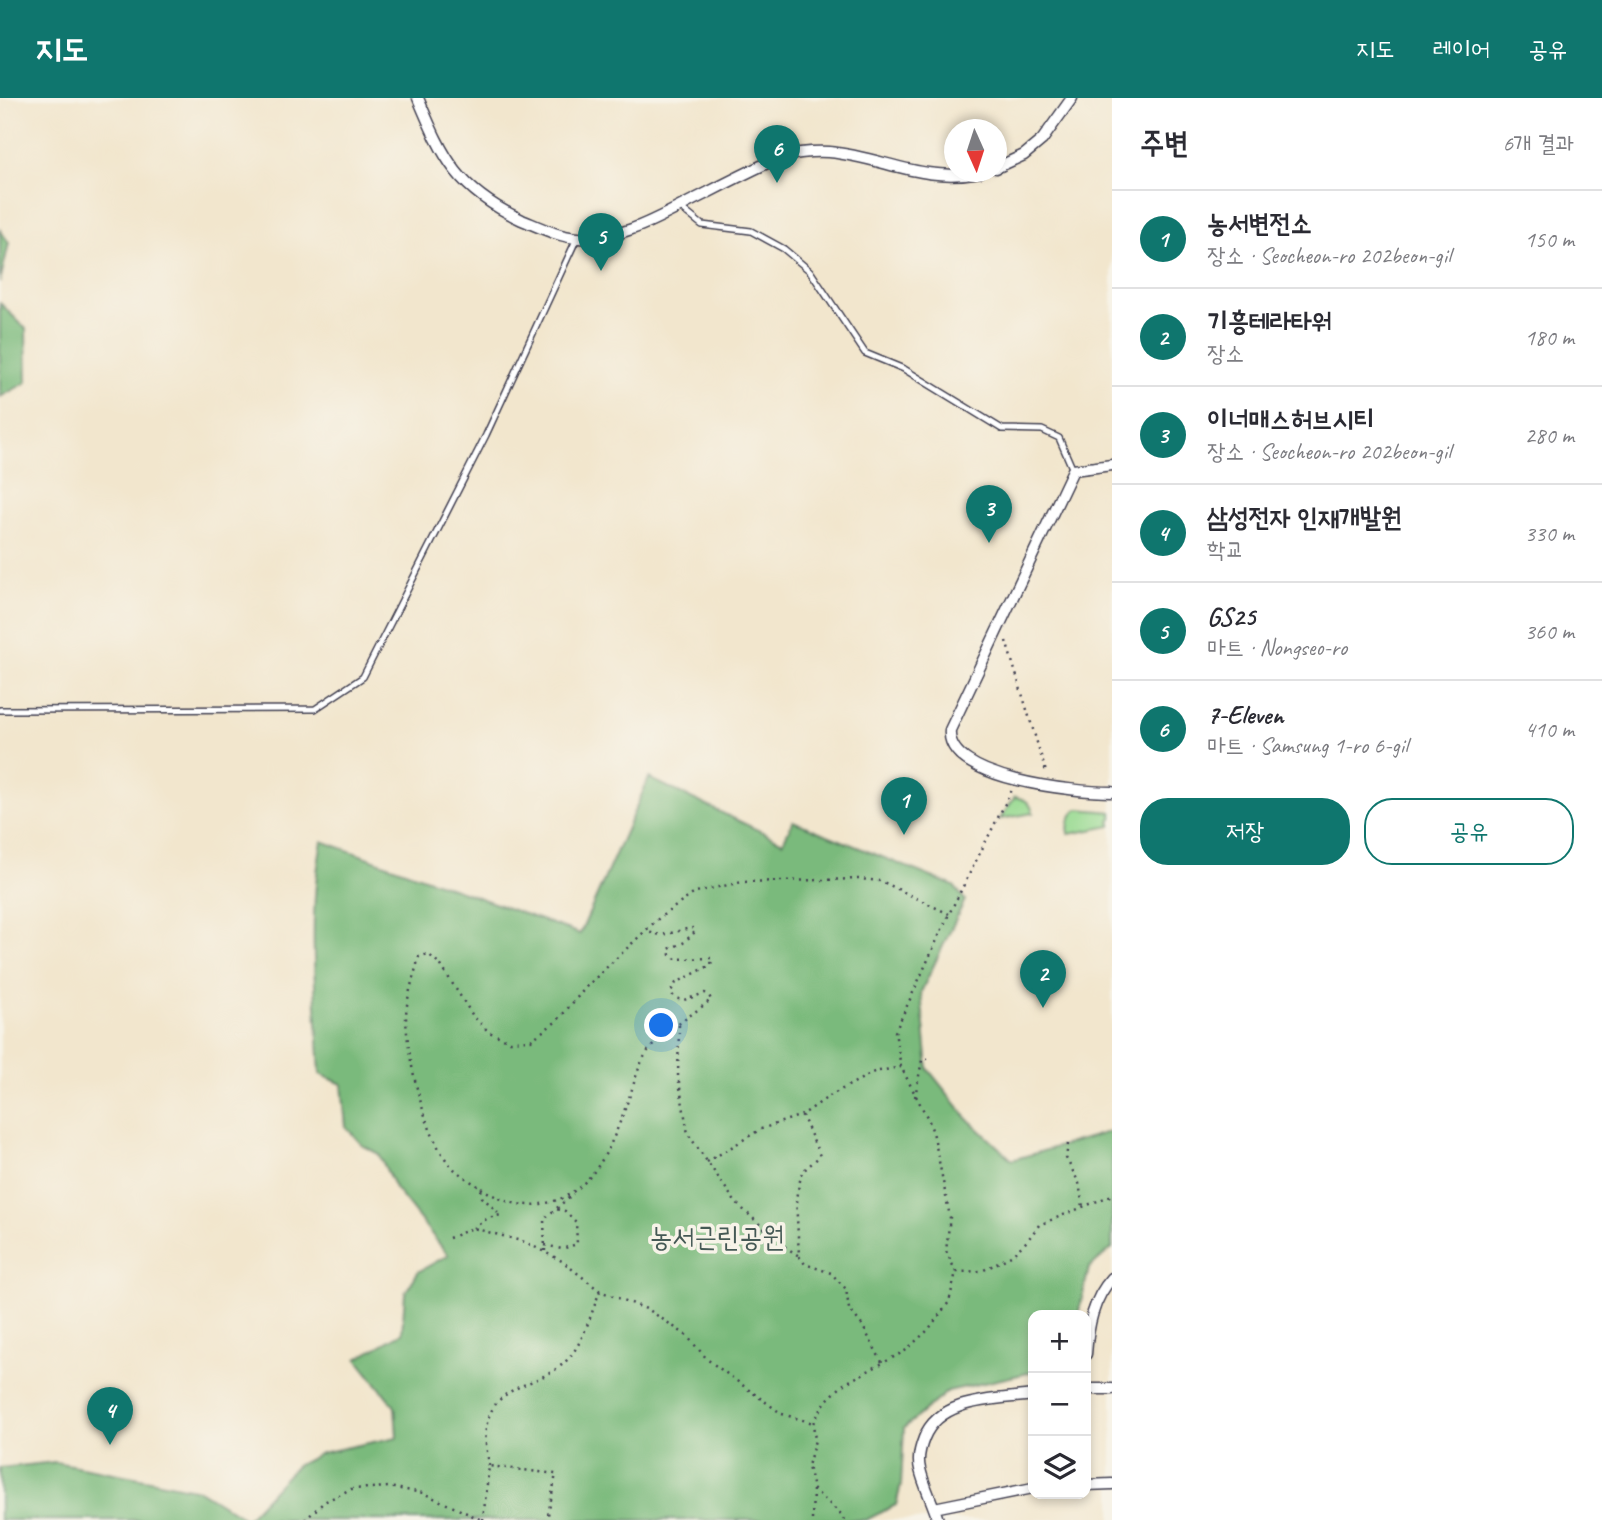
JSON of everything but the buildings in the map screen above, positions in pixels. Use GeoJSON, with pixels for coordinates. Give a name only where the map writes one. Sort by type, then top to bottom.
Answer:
{"type":"FeatureCollection","features":[{"type":"Feature","properties":{"kind":"street"},"geometry":{"type":"LineString","coordinates":[[418,98],[451,167],[471,188],[508,213],[539,228],[577,238],[601,237],[628,230],[780,157],[800,152],[829,149],[924,174],[944,173]]}},
{"type":"Feature","properties":{"kind":"street"},"geometry":{"type":"LineString","coordinates":[[1007,162],[1024,155],[1042,139],[1072,98]]}},
{"type":"Feature","properties":{"kind":"street"},"geometry":{"type":"LineString","coordinates":[[1112,465],[1073,470],[950,730],[949,738],[959,754],[994,774],[1046,786],[1112,792]]}},
{"type":"Feature","properties":{"kind":"street"},"geometry":{"type":"LineString","coordinates":[[1091,1318],[1101,1290],[1112,1278]]}},
{"type":"Feature","properties":{"kind":"street"},"geometry":{"type":"LineString","coordinates":[[1091,1389],[1112,1390]]}},
{"type":"Feature","properties":{"kind":"street"},"geometry":{"type":"LineString","coordinates":[[938,1520],[919,1467],[919,1450],[937,1417],[952,1408],[1028,1396]]}},
{"type":"Feature","properties":{"kind":"street"},"geometry":{"type":"LineString","coordinates":[[1091,1485],[1112,1484]]}},
{"type":"Feature","properties":{"kind":"street"},"geometry":{"type":"LineString","coordinates":[[934,1508],[1028,1489]]}},
{"type":"Feature","properties":{"kind":"lane"},"geometry":{"type":"LineString","coordinates":[[679,207],[702,225],[751,231],[784,249],[810,271],[865,353],[904,369],[1002,429],[1042,430],[1059,438],[1073,470]]}},
{"type":"Feature","properties":{"kind":"lane"},"geometry":{"type":"LineString","coordinates":[[0,710],[315,709],[363,677],[486,435],[577,238]]}},
{"type":"Feature","properties":{"kind":"path"},"geometry":{"type":"LineString","coordinates":[[1004,635],[1046,772]]}},
{"type":"Feature","properties":{"kind":"path"},"geometry":{"type":"LineString","coordinates":[[812,1520],[813,1489],[808,1466],[815,1440],[813,1423],[826,1401],[844,1384],[905,1351],[928,1330],[948,1302],[956,1272],[946,1251],[950,1217],[934,1136],[901,1068],[895,1032],[949,914],[1012,790]]}},
{"type":"Feature","properties":{"kind":"path"},"geometry":{"type":"LineString","coordinates":[[575,1192],[545,1203],[515,1205],[500,1200],[453,1168],[439,1147],[422,1111],[406,1017],[407,1001],[419,957],[428,954],[440,964],[473,1016],[489,1032],[510,1041],[531,1040],[557,1021],[587,986],[647,930],[696,892],[742,881],[859,879],[881,881],[949,914]]}},
{"type":"Feature","properties":{"kind":"path"},"geometry":{"type":"LineString","coordinates":[[545,1252],[544,1220],[575,1192],[600,1164],[614,1138],[648,1051],[711,1000],[705,993],[684,1000],[674,998],[671,991],[676,983],[711,965],[712,958],[676,959],[670,955],[669,949],[695,932],[693,928],[654,935],[647,930]]}},
{"type":"Feature","properties":{"kind":"path"},"geometry":{"type":"LineString","coordinates":[[679,1025],[678,1076],[688,1133],[736,1203],[805,1264],[831,1273],[846,1289],[849,1309],[862,1325],[882,1362]]}},
{"type":"Feature","properties":{"kind":"path"},"geometry":{"type":"LineString","coordinates":[[915,1097],[922,1060],[931,1058]]}},
{"type":"Feature","properties":{"kind":"path"},"geometry":{"type":"LineString","coordinates":[[707,1162],[761,1129],[802,1115],[831,1095],[874,1072],[901,1068]]}},
{"type":"Feature","properties":{"kind":"path"},"geometry":{"type":"LineString","coordinates":[[799,1256],[796,1198],[802,1172],[820,1156],[802,1115]]}},
{"type":"Feature","properties":{"kind":"path"},"geometry":{"type":"LineString","coordinates":[[1068,1144],[1066,1158],[1079,1183],[1083,1207]]}},
{"type":"Feature","properties":{"kind":"path"},"geometry":{"type":"LineString","coordinates":[[449,1238],[488,1218],[501,1215],[482,1197],[481,1188]]}},
{"type":"Feature","properties":{"kind":"path"},"geometry":{"type":"LineString","coordinates":[[956,1272],[982,1271],[1011,1256],[1027,1241],[1039,1224],[1112,1195]]}},
{"type":"Feature","properties":{"kind":"path"},"geometry":{"type":"LineString","coordinates":[[545,1245],[562,1250],[577,1244],[576,1222],[565,1211],[556,1209]]}},
{"type":"Feature","properties":{"kind":"path"},"geometry":{"type":"LineString","coordinates":[[473,1228],[525,1242],[562,1261],[600,1290],[649,1310],[686,1335],[708,1360],[782,1414],[813,1423]]}},
{"type":"Feature","properties":{"kind":"path"},"geometry":{"type":"LineString","coordinates":[[305,1520],[324,1502],[351,1489],[389,1487],[423,1493],[482,1520],[489,1466],[486,1429],[493,1406],[508,1391],[546,1376],[566,1362],[577,1346],[600,1290]]}},
{"type":"Feature","properties":{"kind":"path"},"geometry":{"type":"LineString","coordinates":[[489,1466],[556,1474],[547,1520]]}},
{"type":"Feature","properties":{"kind":"path"},"geometry":{"type":"LineString","coordinates":[[813,1489],[841,1514],[844,1520]]}},
{"type":"Feature","properties":{"kind":"green space"},"geometry":{"type":"Polygon","coordinates":[[[0,230],[9,243],[0,282],[0,230]]]}},
{"type":"Feature","properties":{"kind":"green space"},"geometry":{"type":"Polygon","coordinates":[[[0,303],[26,329],[27,382],[0,397],[0,303]]]}},
{"type":"Feature","properties":{"kind":"green space","name":"농서근린공원"},"geometry":{"type":"Polygon","coordinates":[[[649,778],[783,842],[793,821],[954,886],[965,900],[921,992],[928,1069],[968,1119],[1012,1160],[1112,1131],[1112,1248],[1089,1268],[1079,1310],[1028,1310],[1028,1373],[948,1391],[904,1428],[901,1485],[896,1505],[866,1520],[0,1520],[0,1468],[55,1462],[199,1490],[246,1519],[296,1466],[321,1453],[397,1437],[395,1407],[357,1359],[402,1333],[405,1293],[418,1272],[448,1255],[395,1188],[379,1154],[363,1146],[346,1127],[342,1084],[320,1074],[314,928],[317,870],[322,841],[580,934],[649,778]]]}},
{"type":"Feature","properties":{"kind":"green space"},"geometry":{"type":"Polygon","coordinates":[[[1015,797],[1027,802],[1033,813],[1000,819],[1015,797]]]}},
{"type":"Feature","properties":{"kind":"green space"},"geometry":{"type":"Polygon","coordinates":[[[1078,809],[1112,812],[1111,826],[1069,834],[1069,820],[1078,809]]]}},
{"type":"Feature","properties":{"kind":"place","name":"7-Eleven"},"geometry":{"type":"Point","coordinates":[777,183]}},
{"type":"Feature","properties":{"kind":"place","name":"GS25"},"geometry":{"type":"Point","coordinates":[601,271]}},
{"type":"Feature","properties":{"kind":"place","name":"이너매스허브시티"},"geometry":{"type":"Point","coordinates":[989,543]}},
{"type":"Feature","properties":{"kind":"place","name":"농서변전소"},"geometry":{"type":"Point","coordinates":[904,835]}},
{"type":"Feature","properties":{"kind":"place","name":"기흥테라타워"},"geometry":{"type":"Point","coordinates":[1043,1008]}},
{"type":"Feature","properties":{"kind":"place","name":"삼성전자 인재개발원"},"geometry":{"type":"Point","coordinates":[110,1445]}}]}
